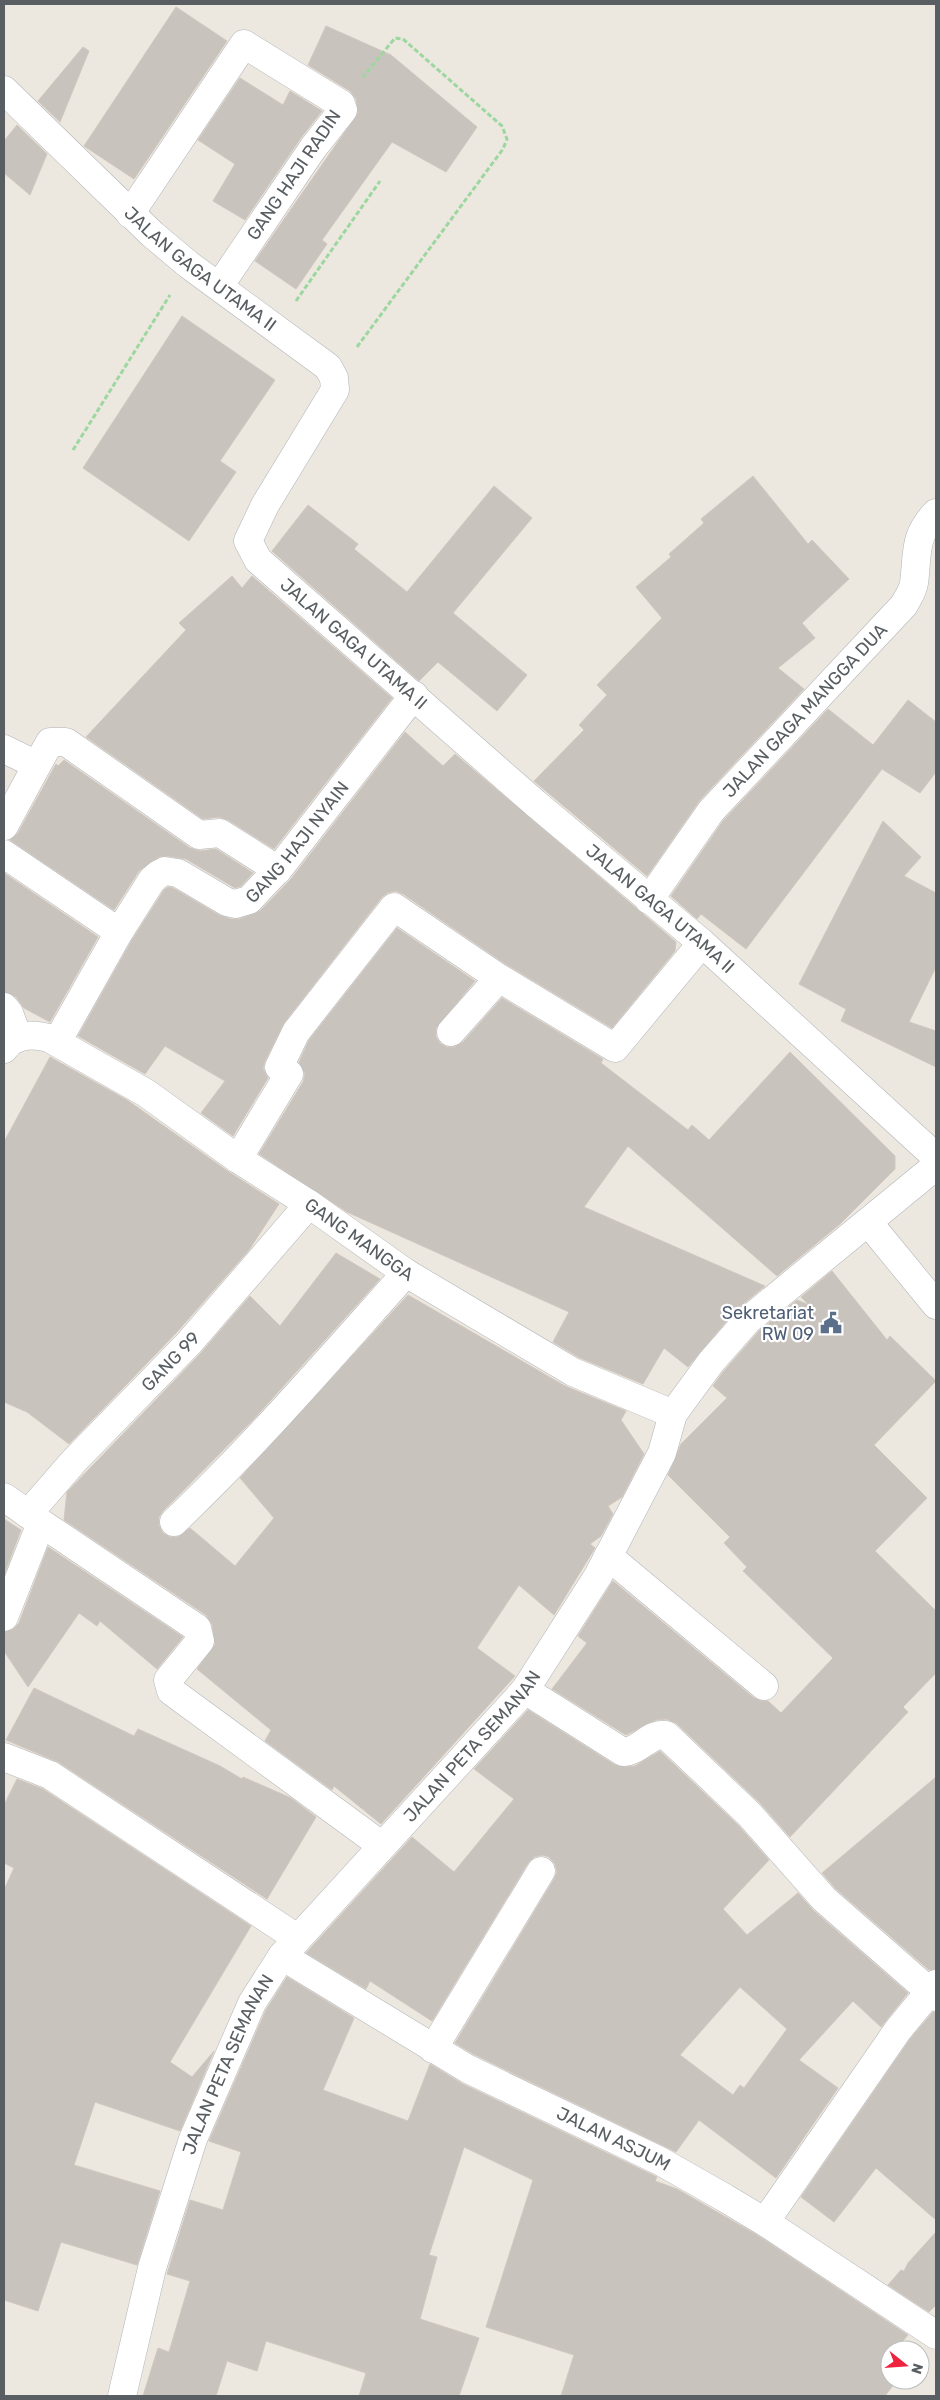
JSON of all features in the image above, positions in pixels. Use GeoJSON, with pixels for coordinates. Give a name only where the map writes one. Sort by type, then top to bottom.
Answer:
{"type":"FeatureCollection","features":[{"type":"Feature","properties":{"kind":"street","name":"GANG HAJI RADIN"},"geometry":{"type":"LineString","coordinates":[[130,214],[244,44],[341,104],[342,110],[313,148],[220,285]]}},
{"type":"Feature","properties":{"kind":"street","name":"JALAN GAGA UTAMA II"},"geometry":{"type":"LineString","coordinates":[[4,90],[70,152],[130,214],[190,265],[220,285],[328,366],[334,378],[336,390],[265,505],[248,541],[258,560],[649,900],[702,943],[936,1157]]}},
{"type":"Feature","properties":{"kind":"street","name":"JALAN GAGA MANGGA DUA"},"geometry":{"type":"LineString","coordinates":[[649,900],[711,811],[904,606],[914,586],[914,560],[923,527],[936,513]]}},
{"type":"Feature","properties":{"kind":"street","name":"GANG HAJI NYAIN"},"geometry":{"type":"LineString","coordinates":[[172,872],[178,873],[227,902],[235,904],[249,900],[278,870],[414,695]]}},
{"type":"Feature","properties":{"kind":"street"},"geometry":{"type":"LineString","coordinates":[[4,826],[50,742],[66,742],[199,835],[220,833],[278,870]]}},
{"type":"Feature","properties":{"kind":"street"},"geometry":{"type":"LineString","coordinates":[[4,749],[37,764]]}},
{"type":"Feature","properties":{"kind":"street"},"geometry":{"type":"LineString","coordinates":[[4,1007],[9,1013],[11,1043],[32,1034],[57,1042],[119,932],[152,880],[165,871],[172,872],[199,835]]}},
{"type":"Feature","properties":{"kind":"street"},"geometry":{"type":"LineString","coordinates":[[4,854],[119,932]]}},
{"type":"Feature","properties":{"kind":"street"},"geometry":{"type":"LineString","coordinates":[[238,1159],[289,1074],[278,1067],[296,1032],[394,907],[499,978],[615,1048],[702,943]]}},
{"type":"Feature","properties":{"kind":"street"},"geometry":{"type":"LineString","coordinates":[[451,1032],[499,978]]}},
{"type":"Feature","properties":{"kind":"street","name":"GANG MANGGA"},"geometry":{"type":"LineString","coordinates":[[57,1042],[146,1093],[238,1159],[309,1204],[406,1273],[572,1372],[673,1414]]}},
{"type":"Feature","properties":{"kind":"street","name":"JALAN PETA SEMANAN"},"geometry":{"type":"LineString","coordinates":[[122,2396],[152,2268],[193,2139],[252,2003],[290,1947],[526,1690],[608,1556],[662,1452],[673,1414],[711,1362],[748,1320],[936,1166]]}},
{"type":"Feature","properties":{"kind":"street","name":"GANG 99"},"geometry":{"type":"LineString","coordinates":[[4,1617],[34,1518],[74,1461],[189,1343],[309,1204]]}},
{"type":"Feature","properties":{"kind":"street"},"geometry":{"type":"LineString","coordinates":[[868,1222],[936,1305]]}},
{"type":"Feature","properties":{"kind":"street"},"geometry":{"type":"LineString","coordinates":[[174,1522],[212,1486],[287,1407],[406,1273]]}},
{"type":"Feature","properties":{"kind":"street"},"geometry":{"type":"LineString","coordinates":[[4,1498],[197,1628],[200,1641],[168,1680],[171,1691],[382,1845]]}},
{"type":"Feature","properties":{"kind":"street"},"geometry":{"type":"LineString","coordinates":[[608,1556],[764,1686]]}},
{"type":"Feature","properties":{"kind":"street"},"geometry":{"type":"LineString","coordinates":[[526,1690],[623,1752],[634,1751],[655,1736],[666,1735],[749,1814],[824,1900],[934,1991],[898,2030],[765,2222]]}},
{"type":"Feature","properties":{"kind":"street","name":"JALAN ASJUM"},"geometry":{"type":"LineString","coordinates":[[4,1756],[50,1774],[433,2049],[468,2069],[660,2161],[765,2222],[935,2331]]}},
{"type":"Feature","properties":{"kind":"street"},"geometry":{"type":"LineString","coordinates":[[433,2049],[541,1871]]}},
{"type":"Feature","properties":{"kind":"path"},"geometry":{"type":"LineString","coordinates":[[334,378],[504,149],[507,140],[502,126],[404,39],[395,38],[341,104]]}},
{"type":"Feature","properties":{"kind":"path"},"geometry":{"type":"LineString","coordinates":[[277,328],[380,181]]}},
{"type":"Feature","properties":{"kind":"path"},"geometry":{"type":"LineString","coordinates":[[73,450],[190,265]]}},
{"type":"Feature","properties":{"kind":"building"},"geometry":{"type":"Polygon","coordinates":[[[176,7],[227,41],[134,179],[84,146],[176,7]]]}},
{"type":"Feature","properties":{"kind":"building"},"geometry":{"type":"Polygon","coordinates":[[[326,26],[391,55],[477,127],[446,172],[392,142],[322,240],[327,244],[296,289],[255,261],[358,113],[356,99],[350,91],[308,65],[326,26]]]}},
{"type":"Feature","properties":{"kind":"building"},"geometry":{"type":"Polygon","coordinates":[[[83,47],[89,51],[60,122],[38,101],[83,47]]]}},
{"type":"Feature","properties":{"kind":"building"},"geometry":{"type":"Polygon","coordinates":[[[240,78],[283,105],[290,91],[322,111],[300,139],[245,220],[213,201],[235,164],[198,140],[240,78]]]}},
{"type":"Feature","properties":{"kind":"building"},"geometry":{"type":"Polygon","coordinates":[[[17,125],[47,154],[30,195],[4,173],[4,141],[17,125]]]}},
{"type":"Feature","properties":{"kind":"building"},"geometry":{"type":"Polygon","coordinates":[[[182,316],[275,380],[220,461],[236,472],[189,541],[83,468],[182,316]]]}},
{"type":"Feature","properties":{"kind":"building"},"geometry":{"type":"Polygon","coordinates":[[[753,476],[808,544],[812,540],[849,579],[802,623],[815,638],[778,668],[804,689],[700,800],[647,876],[534,781],[584,730],[579,725],[607,695],[597,685],[662,618],[636,587],[671,557],[669,554],[704,523],[701,519],[753,476]]]}},
{"type":"Feature","properties":{"kind":"building"},"geometry":{"type":"Polygon","coordinates":[[[494,486],[532,518],[453,613],[527,675],[497,711],[438,662],[419,681],[272,551],[308,505],[358,544],[354,549],[407,592],[494,486]]]}},
{"type":"Feature","properties":{"kind":"building"},"geometry":{"type":"Polygon","coordinates":[[[232,576],[242,588],[252,576],[392,698],[274,849],[228,820],[219,817],[203,819],[86,737],[186,630],[179,623],[232,576]]]}},
{"type":"Feature","properties":{"kind":"building"},"geometry":{"type":"Polygon","coordinates":[[[908,700],[936,722],[936,772],[920,793],[882,769],[746,949],[701,914],[697,919],[671,896],[723,821],[828,709],[873,745],[908,700]]]}},
{"type":"Feature","properties":{"kind":"building"},"geometry":{"type":"Polygon","coordinates":[[[405,732],[443,766],[455,754],[676,942],[675,951],[612,1028],[507,965],[403,894],[395,891],[387,893],[382,897],[284,1023],[265,1061],[263,1068],[268,1078],[233,1136],[201,1113],[225,1081],[165,1046],[145,1074],[78,1036],[132,940],[164,890],[168,887],[173,888],[219,915],[231,919],[239,919],[260,911],[291,879],[405,732]]]}},
{"type":"Feature","properties":{"kind":"building"},"geometry":{"type":"Polygon","coordinates":[[[64,760],[190,848],[200,851],[216,849],[253,873],[241,886],[235,888],[186,859],[167,856],[159,857],[139,871],[114,910],[10,840],[18,833],[56,764],[58,766],[64,760]]]}},
{"type":"Feature","properties":{"kind":"building"},"geometry":{"type":"Polygon","coordinates":[[[883,821],[921,857],[904,876],[936,893],[936,967],[909,1022],[936,1031],[936,1067],[841,1021],[846,1009],[799,984],[883,821]]]}},
{"type":"Feature","properties":{"kind":"building"},"geometry":{"type":"Polygon","coordinates":[[[4,873],[98,937],[50,1022],[24,1008],[16,997],[4,992],[4,873]]]}},
{"type":"Feature","properties":{"kind":"building"},"geometry":{"type":"Polygon","coordinates":[[[397,928],[475,981],[436,1028],[436,1037],[440,1043],[447,1047],[455,1047],[463,1042],[502,998],[603,1059],[601,1063],[688,1130],[692,1125],[709,1140],[790,1052],[895,1156],[895,1169],[840,1224],[777,1276],[628,1146],[584,1207],[765,1286],[736,1310],[688,1367],[664,1348],[643,1384],[580,1358],[553,1342],[569,1312],[347,1212],[259,1154],[303,1082],[305,1074],[299,1062],[309,1040],[397,928]]]}},
{"type":"Feature","properties":{"kind":"building"},"geometry":{"type":"Polygon","coordinates":[[[50,1057],[127,1100],[229,1172],[279,1204],[249,1250],[177,1332],[69,1444],[27,1412],[4,1402],[4,1142],[50,1057]]]}},
{"type":"Feature","properties":{"kind":"building"},"geometry":{"type":"Polygon","coordinates":[[[336,1253],[380,1279],[252,1421],[163,1511],[159,1517],[159,1525],[163,1533],[170,1537],[177,1537],[190,1528],[235,1566],[274,1518],[240,1478],[408,1295],[565,1386],[626,1411],[621,1420],[644,1454],[622,1497],[608,1506],[613,1514],[601,1536],[590,1544],[595,1548],[554,1615],[519,1585],[477,1648],[515,1676],[381,1824],[334,1786],[332,1790],[265,1741],[271,1730],[197,1669],[215,1644],[212,1624],[206,1615],[64,1520],[67,1492],[200,1354],[250,1296],[280,1326],[336,1253]]]}},
{"type":"Feature","properties":{"kind":"building"},"geometry":{"type":"Polygon","coordinates":[[[832,1271],[887,1340],[890,1336],[936,1381],[874,1445],[927,1498],[875,1551],[936,1611],[936,1673],[903,1707],[908,1712],[790,1837],[760,1803],[676,1723],[666,1719],[656,1720],[626,1735],[552,1689],[587,1643],[578,1636],[613,1581],[754,1698],[768,1701],[781,1713],[833,1658],[743,1571],[747,1567],[724,1543],[730,1537],[668,1475],[681,1444],[727,1398],[713,1386],[723,1372],[759,1331],[797,1300],[809,1305],[801,1297],[832,1271]]]}},
{"type":"Feature","properties":{"kind":"building"},"geometry":{"type":"Polygon","coordinates":[[[4,1519],[21,1530],[4,1575],[4,1519]]]}},
{"type":"Feature","properties":{"kind":"building"},"geometry":{"type":"Polygon","coordinates":[[[48,1547],[183,1637],[157,1669],[100,1621],[97,1626],[79,1613],[28,1687],[4,1651],[4,1632],[13,1629],[19,1623],[48,1547]]]}},
{"type":"Feature","properties":{"kind":"building"},"geometry":{"type":"Polygon","coordinates":[[[34,1688],[134,1736],[138,1729],[220,1766],[242,1779],[243,1777],[291,1798],[316,1817],[267,1899],[58,1762],[6,1740],[34,1688]]]}},
{"type":"Feature","properties":{"kind":"building"},"geometry":{"type":"Polygon","coordinates":[[[528,1710],[615,1765],[635,1766],[660,1751],[738,1825],[769,1860],[723,1909],[747,1935],[798,1893],[814,1911],[908,1993],[881,2027],[853,2001],[799,2060],[838,2088],[776,2178],[699,2120],[676,2152],[475,2055],[455,2043],[554,1879],[557,1872],[555,1864],[549,1857],[542,1855],[534,1857],[528,1863],[432,2021],[370,1981],[366,1989],[306,1953],[412,1837],[454,1872],[514,1799],[474,1769],[528,1710]],[[740,1987],[680,2055],[733,2095],[740,2085],[744,2088],[787,2029],[740,1987]]]}},
{"type":"Feature","properties":{"kind":"building"},"geometry":{"type":"Polygon","coordinates":[[[936,1777],[936,1969],[929,1970],[835,1888],[822,1873],[936,1777]]]}},
{"type":"Feature","properties":{"kind":"building"},"geometry":{"type":"Polygon","coordinates":[[[17,1779],[43,1789],[251,1926],[170,2062],[192,2077],[214,2051],[180,2131],[95,2102],[74,2165],[160,2191],[137,2265],[61,2242],[38,2311],[4,2300],[4,1890],[14,1868],[4,1863],[4,1805],[17,1779]]]}},
{"type":"Feature","properties":{"kind":"building"},"geometry":{"type":"Polygon","coordinates":[[[287,1977],[354,2018],[323,2090],[408,2121],[430,2064],[461,2083],[657,2177],[655,2181],[677,2189],[757,2235],[908,2335],[904,2340],[880,2340],[880,2390],[890,2390],[885,2396],[561,2396],[574,2355],[486,2327],[533,2180],[464,2147],[429,2255],[437,2257],[420,2319],[479,2338],[459,2396],[359,2396],[366,2373],[266,2341],[257,2371],[227,2361],[216,2396],[143,2396],[158,2348],[169,2352],[190,2281],[167,2274],[190,2200],[223,2210],[241,2152],[209,2141],[266,2010],[287,1977]]]}},
{"type":"Feature","properties":{"kind":"building"},"geometry":{"type":"Polygon","coordinates":[[[933,2012],[936,2012],[936,2220],[876,2168],[834,2222],[801,2197],[910,2039],[933,2012]]]}},
{"type":"Feature","properties":{"kind":"building"},"geometry":{"type":"Polygon","coordinates":[[[936,2232],[936,2305],[929,2312],[888,2285],[901,2270],[904,2271],[908,2263],[936,2232]]]}},
{"type":"Feature","properties":{"kind":"place","name":"Sekretariat RW 09"},"geometry":{"type":"Point","coordinates":[831,1323]}}]}
